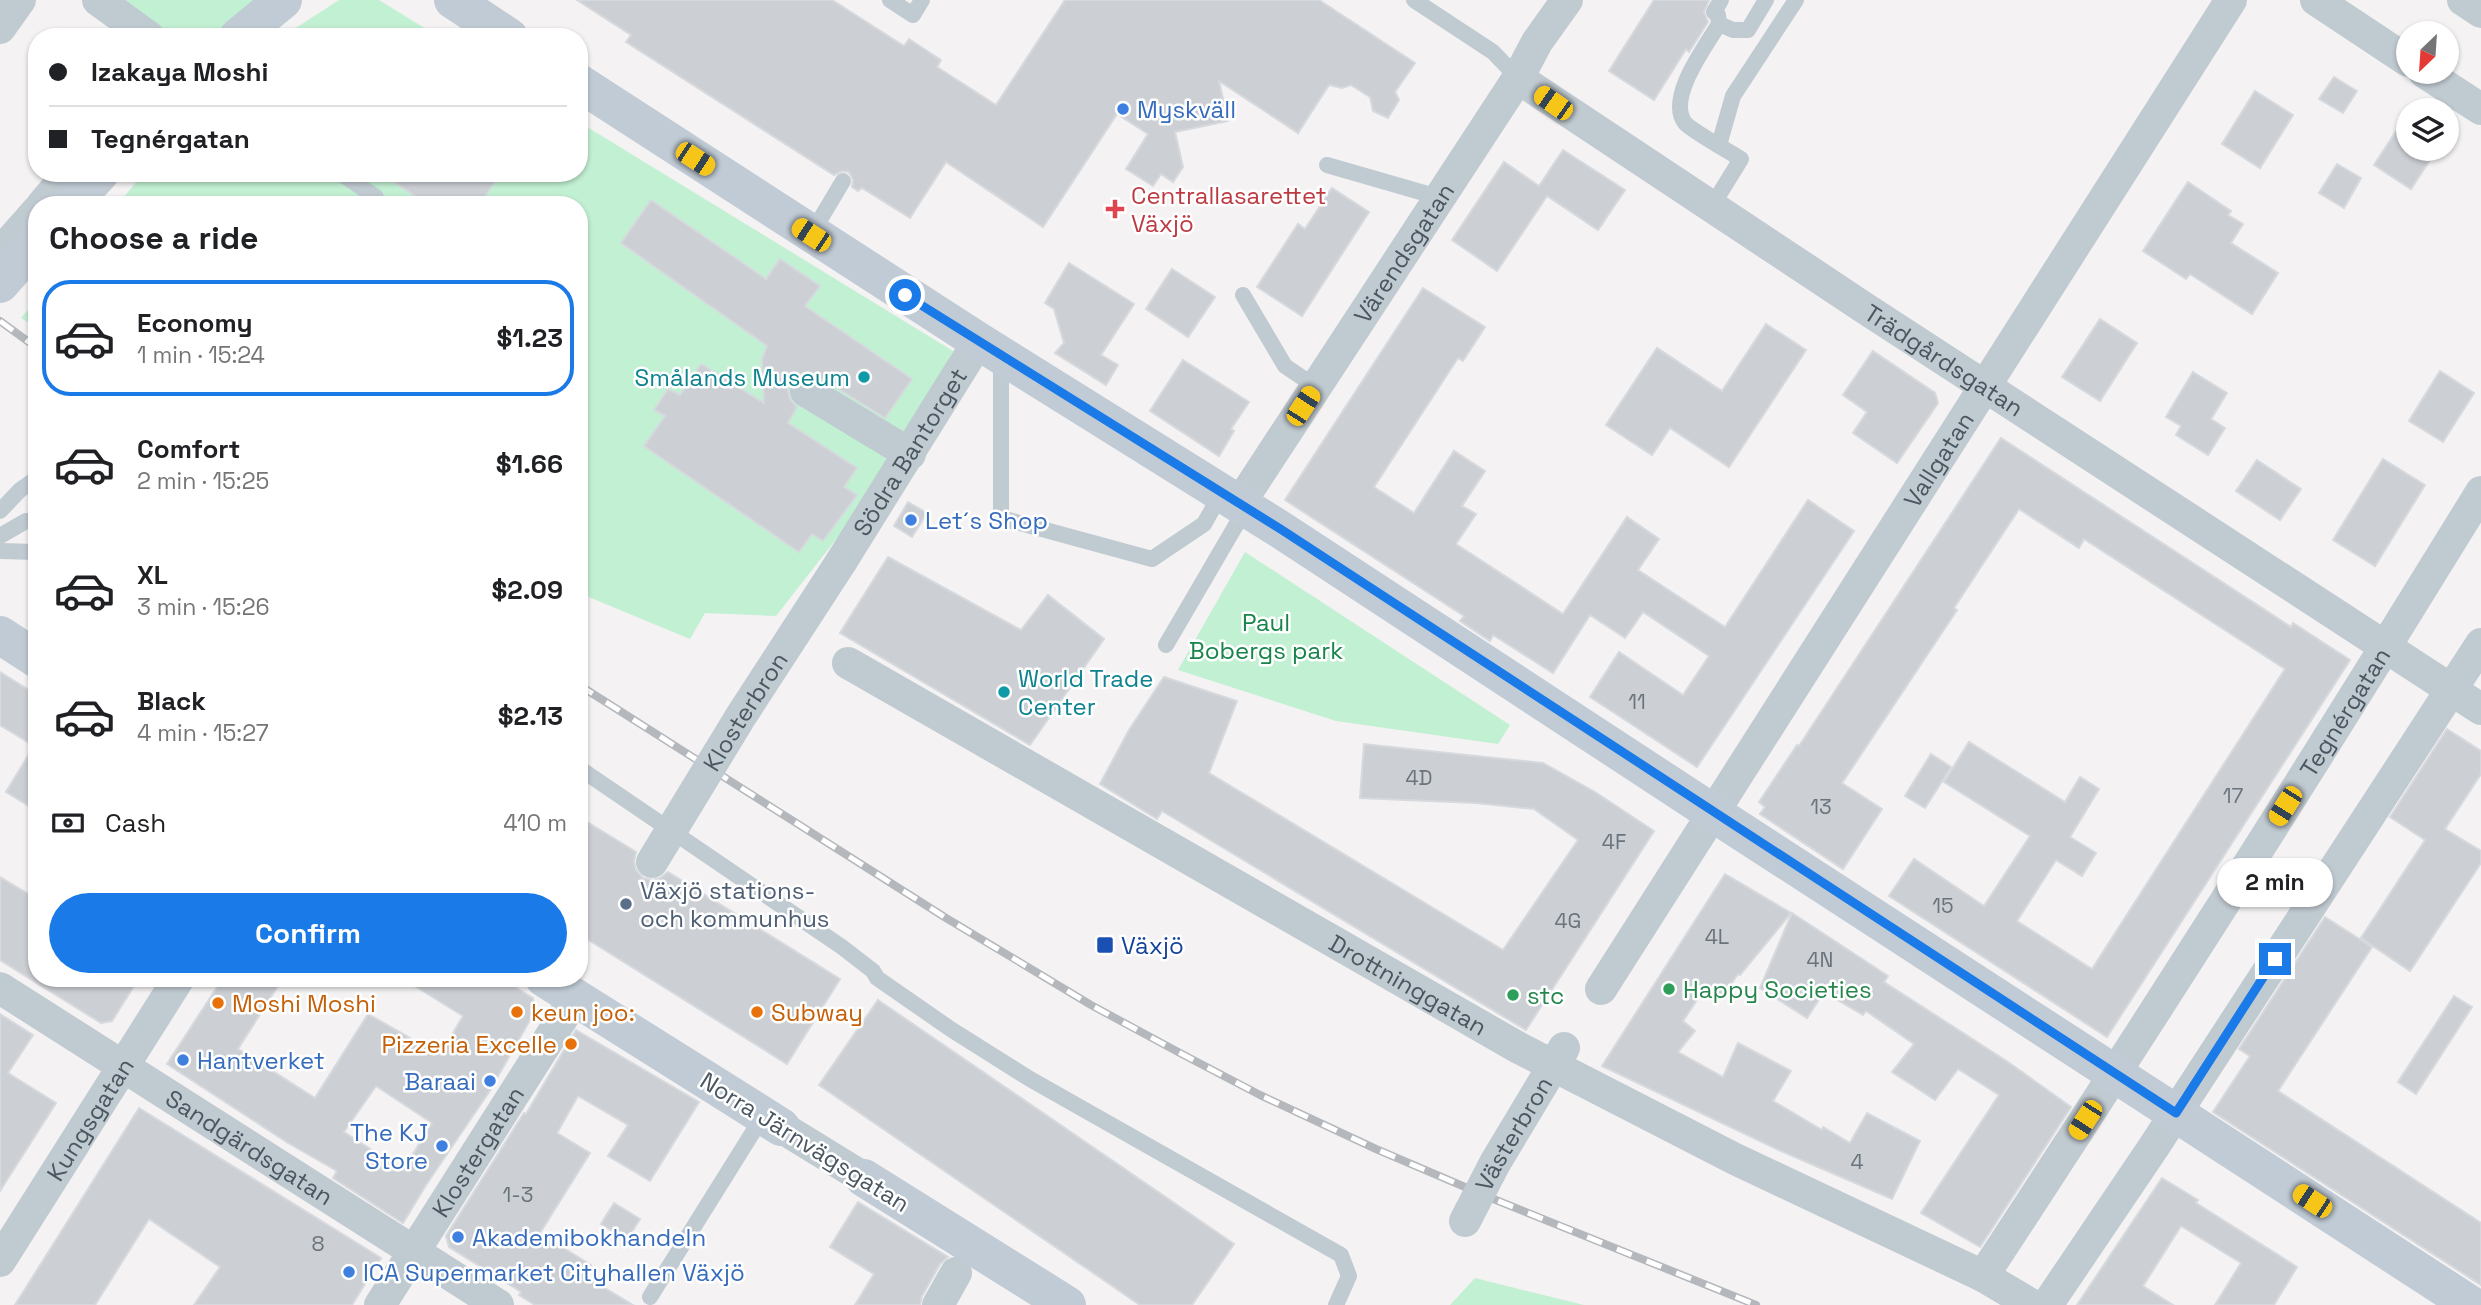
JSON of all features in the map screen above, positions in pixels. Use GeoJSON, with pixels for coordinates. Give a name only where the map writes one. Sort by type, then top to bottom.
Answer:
{"type":"FeatureCollection","features":[{"type":"Feature","properties":{"kind":"street"},"geometry":{"type":"LineString","coordinates":[[0,28],[20,0]]}},
{"type":"Feature","properties":{"kind":"street"},"geometry":{"type":"LineString","coordinates":[[98,0],[137,28]]}},
{"type":"Feature","properties":{"kind":"street"},"geometry":{"type":"LineString","coordinates":[[249,28],[283,0]]}},
{"type":"Feature","properties":{"kind":"street"},"geometry":{"type":"LineString","coordinates":[[453,0],[495,28]]}},
{"type":"Feature","properties":{"kind":"street","name":"Värendsgatan"},"geometry":{"type":"LineString","coordinates":[[1236,501],[1316,387],[1518,78],[1537,42],[1567,0]]}},
{"type":"Feature","properties":{"kind":"street","name":"Vallgatan"},"geometry":{"type":"LineString","coordinates":[[1601,989],[2231,0]]}},
{"type":"Feature","properties":{"kind":"street"},"geometry":{"type":"LineString","coordinates":[[2316,0],[2396,53]]}},
{"type":"Feature","properties":{"kind":"street"},"geometry":{"type":"LineString","coordinates":[[2463,0],[2481,12]]}},
{"type":"Feature","properties":{"kind":"street","name":"Trädgårdsgatan"},"geometry":{"type":"LineString","coordinates":[[1518,78],[1984,386],[2481,709]]}},
{"type":"Feature","properties":{"kind":"street"},"geometry":{"type":"LineString","coordinates":[[2442,84],[2481,109]]}},
{"type":"Feature","properties":{"kind":"street"},"geometry":{"type":"LineString","coordinates":[[588,89],[990,349],[1236,501],[1706,825],[2115,1072],[2471,1305]]}},
{"type":"Feature","properties":{"kind":"street"},"geometry":{"type":"LineString","coordinates":[[50,196],[61,182]]}},
{"type":"Feature","properties":{"kind":"street"},"geometry":{"type":"LineString","coordinates":[[78,196],[92,182]]}},
{"type":"Feature","properties":{"kind":"street"},"geometry":{"type":"LineString","coordinates":[[0,253],[28,221]]}},
{"type":"Feature","properties":{"kind":"street"},"geometry":{"type":"LineString","coordinates":[[0,284],[28,252]]}},
{"type":"Feature","properties":{"kind":"street","name":"Södra Bantorget"},"geometry":{"type":"LineString","coordinates":[[841,562],[909,454],[990,349]]}},
{"type":"Feature","properties":{"kind":"street"},"geometry":{"type":"LineString","coordinates":[[806,391],[909,454]]}},
{"type":"Feature","properties":{"kind":"street","name":"Tegnérgatan"},"geometry":{"type":"LineString","coordinates":[[2115,1072],[2481,492]]}},
{"type":"Feature","properties":{"kind":"street","name":"Klosterbron"},"geometry":{"type":"LineString","coordinates":[[652,862],[741,716],[841,562]]}},
{"type":"Feature","properties":{"kind":"street"},"geometry":{"type":"LineString","coordinates":[[0,635],[28,653]]}},
{"type":"Feature","properties":{"kind":"street"},"geometry":{"type":"LineString","coordinates":[[2047,1305],[2176,1113],[2481,644]]}},
{"type":"Feature","properties":{"kind":"street","name":"Drottninggatan"},"geometry":{"type":"LineString","coordinates":[[848,663],[1068,779],[1518,1048],[1735,1159],[1983,1276],[2032,1305]]}},
{"type":"Feature","properties":{"kind":"street","name":"Kungsgatan"},"geometry":{"type":"LineString","coordinates":[[0,1261],[173,987]]}},
{"type":"Feature","properties":{"kind":"street","name":"Sandgärdsgatan"},"geometry":{"type":"LineString","coordinates":[[0,988],[498,1305]]}},
{"type":"Feature","properties":{"kind":"street","name":"Norra Järnvägsgatan"},"geometry":{"type":"LineString","coordinates":[[560,988],[1067,1305]]}},
{"type":"Feature","properties":{"kind":"street","name":"Klostergatan"},"geometry":{"type":"LineString","coordinates":[[380,1305],[414,1252],[560,988]]}},
{"type":"Feature","properties":{"kind":"street","name":"Västerbron"},"geometry":{"type":"LineString","coordinates":[[1465,1220],[1495,1163],[1564,1048]]}},
{"type":"Feature","properties":{"kind":"street"},"geometry":{"type":"LineString","coordinates":[[1983,1276],[2115,1072]]}},
{"type":"Feature","properties":{"kind":"street"},"geometry":{"type":"LineString","coordinates":[[938,1305],[956,1273]]}},
{"type":"Feature","properties":{"kind":"lane"},"geometry":{"type":"LineString","coordinates":[[890,0],[913,15],[922,0]]}},
{"type":"Feature","properties":{"kind":"lane","name":"Trädgårdsgatan"},"geometry":{"type":"LineString","coordinates":[[1414,0],[1493,52],[1518,78]]}},
{"type":"Feature","properties":{"kind":"lane"},"geometry":{"type":"LineString","coordinates":[[1712,206],[1741,159],[1685,123],[1679,106],[1682,89],[1719,24],[1718,15],[1714,12],[1721,0]]}},
{"type":"Feature","properties":{"kind":"lane"},"geometry":{"type":"LineString","coordinates":[[1719,24],[1733,30],[1748,30],[1766,0]]}},
{"type":"Feature","properties":{"kind":"lane"},"geometry":{"type":"LineString","coordinates":[[1719,145],[1733,96],[1796,0]]}},
{"type":"Feature","properties":{"kind":"lane"},"geometry":{"type":"LineString","coordinates":[[1327,166],[1438,197]]}},
{"type":"Feature","properties":{"kind":"lane"},"geometry":{"type":"LineString","coordinates":[[811,235],[843,181]]}},
{"type":"Feature","properties":{"kind":"lane"},"geometry":{"type":"LineString","coordinates":[[354,182],[374,196]]}},
{"type":"Feature","properties":{"kind":"lane"},"geometry":{"type":"LineString","coordinates":[[1243,295],[1285,366],[1316,387]]}},
{"type":"Feature","properties":{"kind":"lane"},"geometry":{"type":"LineString","coordinates":[[990,349],[1001,518],[1152,559],[1236,501]]}},
{"type":"Feature","properties":{"kind":"lane"},"geometry":{"type":"LineString","coordinates":[[0,511],[28,484]]}},
{"type":"Feature","properties":{"kind":"lane"},"geometry":{"type":"LineString","coordinates":[[1166,645],[1236,501]]}},
{"type":"Feature","properties":{"kind":"lane"},"geometry":{"type":"LineString","coordinates":[[0,537],[28,521]]}},
{"type":"Feature","properties":{"kind":"lane"},"geometry":{"type":"LineString","coordinates":[[0,551],[28,552]]}},
{"type":"Feature","properties":{"kind":"lane"},"geometry":{"type":"LineString","coordinates":[[588,774],[842,947],[873,971],[877,978],[952,1030],[1030,1079],[1341,1255],[1349,1276],[1336,1305]]}},
{"type":"Feature","properties":{"kind":"lane"},"geometry":{"type":"LineString","coordinates":[[650,1297],[772,1121]]}},
{"type":"Feature","properties":{"kind":"green space"},"geometry":{"type":"Polygon","coordinates":[[[125,0],[278,0],[242,28],[143,28],[125,0]]]}},
{"type":"Feature","properties":{"kind":"green space"},"geometry":{"type":"Polygon","coordinates":[[[339,0],[379,0],[424,28],[296,28],[339,0]]]}},
{"type":"Feature","properties":{"kind":"green space"},"geometry":{"type":"Polygon","coordinates":[[[588,128],[953,351],[841,562],[855,515],[776,616],[705,613],[690,639],[588,597],[588,196],[125,196],[136,182],[588,182],[588,128]]]}},
{"type":"Feature","properties":{"kind":"green space"},"geometry":{"type":"Polygon","coordinates":[[[28,310],[28,322],[21,318],[28,310]]]}},
{"type":"Feature","properties":{"kind":"green space","name":"Paul Bobergs park"},"geometry":{"type":"Polygon","coordinates":[[[1245,552],[1510,725],[1498,744],[1336,721],[1178,670],[1245,552]]]}},
{"type":"Feature","properties":{"kind":"green space"},"geometry":{"type":"Polygon","coordinates":[[[1475,1278],[1584,1305],[1450,1305],[1475,1278]]]}},
{"type":"Feature","properties":{"kind":"building"},"geometry":{"type":"Polygon","coordinates":[[[577,0],[832,0],[904,46],[909,39],[941,60],[937,67],[996,105],[1065,0],[1319,0],[1415,63],[1395,92],[1399,100],[1388,118],[1373,111],[1370,97],[1351,85],[1342,88],[1329,85],[1298,133],[1219,81],[1228,121],[1175,132],[1183,167],[1173,182],[1161,174],[1153,186],[1126,169],[1148,134],[1117,114],[1043,227],[946,162],[910,218],[862,188],[858,191],[852,187],[853,180],[849,172],[842,171],[834,175],[626,42],[631,35],[577,0]]]}},
{"type":"Feature","properties":{"kind":"building"},"geometry":{"type":"Polygon","coordinates":[[[1654,0],[1709,0],[1704,12],[1708,22],[1689,52],[1686,49],[1654,100],[1609,71],[1654,0]]]}},
{"type":"Feature","properties":{"kind":"building"},"geometry":{"type":"Polygon","coordinates":[[[2334,77],[2357,91],[2343,113],[2319,99],[2334,77]]]}},
{"type":"Feature","properties":{"kind":"building"},"geometry":{"type":"Polygon","coordinates":[[[2255,91],[2293,115],[2260,168],[2222,144],[2255,91]]]}},
{"type":"Feature","properties":{"kind":"building"},"geometry":{"type":"Polygon","coordinates":[[[2396,131],[2396,161],[2429,161],[2411,189],[2374,165],[2396,131]]]}},
{"type":"Feature","properties":{"kind":"building"},"geometry":{"type":"Polygon","coordinates":[[[1563,150],[1625,190],[1598,230],[1547,196],[1497,271],[1452,240],[1504,162],[1539,186],[1563,150]]]}},
{"type":"Feature","properties":{"kind":"building"},"geometry":{"type":"Polygon","coordinates":[[[2337,164],[2361,178],[2344,208],[2319,193],[2337,164]]]}},
{"type":"Feature","properties":{"kind":"building"},"geometry":{"type":"Polygon","coordinates":[[[394,182],[494,182],[486,196],[415,196],[394,182]]]}},
{"type":"Feature","properties":{"kind":"building"},"geometry":{"type":"Polygon","coordinates":[[[2188,182],[2231,211],[2228,215],[2243,224],[2231,243],[2278,273],[2252,314],[2190,274],[2186,279],[2143,251],[2188,182]]]}},
{"type":"Feature","properties":{"kind":"building"},"geometry":{"type":"Polygon","coordinates":[[[1332,188],[1369,212],[1302,316],[1257,287],[1298,224],[1305,229],[1332,188]]]}},
{"type":"Feature","properties":{"kind":"building","name":"Smålands Museum"},"geometry":{"type":"Polygon","coordinates":[[[651,200],[766,279],[780,259],[820,286],[805,306],[912,379],[885,418],[816,375],[798,375],[790,382],[790,399],[797,407],[788,423],[857,468],[844,487],[857,495],[823,541],[812,534],[799,552],[644,446],[665,416],[654,410],[668,389],[680,395],[701,364],[764,403],[762,359],[767,346],[621,243],[651,200]]]}},
{"type":"Feature","properties":{"kind":"building"},"geometry":{"type":"Polygon","coordinates":[[[1069,263],[1134,304],[1101,355],[1118,365],[1106,385],[1055,353],[1064,343],[1054,309],[1045,303],[1069,263]]]}},
{"type":"Feature","properties":{"kind":"building"},"geometry":{"type":"Polygon","coordinates":[[[1172,269],[1215,297],[1188,337],[1146,309],[1172,269]]]}},
{"type":"Feature","properties":{"kind":"building"},"geometry":{"type":"Polygon","coordinates":[[[1423,288],[1485,327],[1463,361],[1458,358],[1374,487],[1414,513],[1454,451],[1485,471],[1462,506],[1476,514],[1456,544],[1563,614],[1627,517],[1659,539],[1638,570],[1725,627],[1808,500],[1854,531],[1697,767],[1590,697],[1619,652],[1683,695],[1709,656],[1643,612],[1625,638],[1590,615],[1553,673],[1493,635],[1490,641],[1460,621],[1464,616],[1285,500],[1423,288]]]}},
{"type":"Feature","properties":{"kind":"building"},"geometry":{"type":"Polygon","coordinates":[[[2100,319],[2137,343],[2100,401],[2062,377],[2100,319]]]}},
{"type":"Feature","properties":{"kind":"building"},"geometry":{"type":"Polygon","coordinates":[[[1766,324],[1806,350],[1729,467],[1670,428],[1652,455],[1606,425],[1657,348],[1722,391],[1766,324]]]}},
{"type":"Feature","properties":{"kind":"building"},"geometry":{"type":"Polygon","coordinates":[[[1873,351],[1935,393],[1938,403],[1897,463],[1853,433],[1867,412],[1843,395],[1873,351]]]}},
{"type":"Feature","properties":{"kind":"building"},"geometry":{"type":"Polygon","coordinates":[[[1183,360],[1249,402],[1231,429],[1234,431],[1219,456],[1150,411],[1183,360]]]}},
{"type":"Feature","properties":{"kind":"building"},"geometry":{"type":"Polygon","coordinates":[[[2440,371],[2474,393],[2443,442],[2409,421],[2440,371]]]}},
{"type":"Feature","properties":{"kind":"building"},"geometry":{"type":"Polygon","coordinates":[[[2193,372],[2227,393],[2211,419],[2225,428],[2208,455],[2176,435],[2181,426],[2166,417],[2193,372]]]}},
{"type":"Feature","properties":{"kind":"building"},"geometry":{"type":"Polygon","coordinates":[[[2001,438],[2291,627],[2293,623],[2350,660],[2107,1037],[1889,896],[1914,859],[1984,906],[2030,836],[1944,782],[1969,742],[2065,802],[2080,777],[2099,789],[2070,837],[2096,853],[2082,876],[2056,860],[2017,921],[2092,969],[2285,669],[2084,539],[2079,548],[2019,509],[1954,608],[1957,610],[1842,783],[1882,809],[1843,869],[1760,814],[1765,807],[1759,802],[1797,745],[1799,746],[2001,438]]]}},
{"type":"Feature","properties":{"kind":"building"},"geometry":{"type":"Polygon","coordinates":[[[2383,459],[2425,485],[2375,566],[2333,540],[2383,459]]]}},
{"type":"Feature","properties":{"kind":"building"},"geometry":{"type":"Polygon","coordinates":[[[2257,460],[2301,489],[2280,520],[2236,491],[2257,460]]]}},
{"type":"Feature","properties":{"kind":"building"},"geometry":{"type":"Polygon","coordinates":[[[908,502],[927,513],[912,537],[894,526],[908,502]]]}},
{"type":"Feature","properties":{"kind":"building","name":"World Trade Center"},"geometry":{"type":"Polygon","coordinates":[[[888,557],[1021,630],[1048,595],[1104,639],[1030,745],[840,633],[888,557]]]}},
{"type":"Feature","properties":{"kind":"building"},"geometry":{"type":"Polygon","coordinates":[[[0,672],[28,689],[28,742],[0,725],[0,672]]]}},
{"type":"Feature","properties":{"kind":"building"},"geometry":{"type":"Polygon","coordinates":[[[1164,677],[1237,701],[1209,773],[1503,950],[1578,840],[1534,809],[1476,803],[1360,798],[1364,744],[1543,763],[1595,792],[1654,831],[1526,1030],[1162,811],[1157,819],[1100,784],[1129,730],[1164,677]]]}},
{"type":"Feature","properties":{"kind":"building"},"geometry":{"type":"Polygon","coordinates":[[[2447,729],[2481,751],[2481,774],[2445,829],[2481,851],[2481,863],[2410,971],[2361,938],[2425,840],[2390,817],[2447,729]]]}},
{"type":"Feature","properties":{"kind":"building"},"geometry":{"type":"Polygon","coordinates":[[[1931,754],[1951,767],[1925,808],[1905,796],[1931,754]]]}},
{"type":"Feature","properties":{"kind":"building"},"geometry":{"type":"Polygon","coordinates":[[[28,756],[28,805],[6,792],[28,756]]]}},
{"type":"Feature","properties":{"kind":"building"},"geometry":{"type":"Polygon","coordinates":[[[588,823],[636,852],[636,870],[643,878],[652,880],[668,872],[840,979],[787,1064],[588,940],[588,823]]]}},
{"type":"Feature","properties":{"kind":"building"},"geometry":{"type":"Polygon","coordinates":[[[1725,874],[1791,913],[1740,975],[1738,974],[1722,997],[1705,988],[1683,1021],[1695,1031],[1678,1052],[1723,1077],[1738,1043],[1791,1071],[1773,1101],[1822,1130],[1823,1127],[1850,1143],[1867,1113],[1920,1141],[1892,1199],[1781,1151],[1602,1066],[1725,874]]]}},
{"type":"Feature","properties":{"kind":"building"},"geometry":{"type":"Polygon","coordinates":[[[0,877],[28,894],[28,977],[0,960],[0,877]]]}},
{"type":"Feature","properties":{"kind":"building"},"geometry":{"type":"Polygon","coordinates":[[[1792,913],[1888,976],[1884,982],[2008,1062],[2071,1107],[1980,1247],[1921,1213],[1999,1095],[1958,1069],[1935,1100],[1892,1072],[1914,1044],[1866,1011],[1863,1015],[1824,992],[1807,1018],[1760,988],[1792,913]]]}},
{"type":"Feature","properties":{"kind":"building"},"geometry":{"type":"Polygon","coordinates":[[[2325,917],[2372,947],[2278,1091],[2481,1223],[2481,1285],[2213,1112],[2250,1056],[2239,1049],[2325,917]]]}},
{"type":"Feature","properties":{"kind":"building"},"geometry":{"type":"Polygon","coordinates":[[[43,987],[133,987],[112,1021],[101,1023],[43,987]]]}},
{"type":"Feature","properties":{"kind":"building"},"geometry":{"type":"Polygon","coordinates":[[[217,987],[277,987],[238,1049],[315,1098],[368,1014],[440,1055],[463,1016],[416,987],[515,987],[533,998],[534,1013],[489,1092],[403,1223],[333,1178],[337,1171],[288,1143],[167,1064],[217,987]],[[376,1086],[344,1132],[403,1170],[432,1123],[376,1086]]]}},
{"type":"Feature","properties":{"kind":"building"},"geometry":{"type":"Polygon","coordinates":[[[2454,996],[2472,1007],[2416,1094],[2398,1082],[2454,996]]]}},
{"type":"Feature","properties":{"kind":"building"},"geometry":{"type":"Polygon","coordinates":[[[878,1000],[1234,1244],[1192,1305],[1140,1305],[819,1085],[878,1000]]]}},
{"type":"Feature","properties":{"kind":"building"},"geometry":{"type":"Polygon","coordinates":[[[0,1014],[33,1035],[8,1073],[56,1103],[0,1191],[0,1014]]]}},
{"type":"Feature","properties":{"kind":"building"},"geometry":{"type":"Polygon","coordinates":[[[576,1030],[699,1102],[650,1181],[608,1156],[628,1125],[578,1096],[557,1133],[590,1153],[540,1233],[591,1265],[585,1276],[633,1305],[535,1305],[519,1295],[521,1292],[449,1247],[446,1236],[524,1113],[526,1114],[576,1030]]]}},
{"type":"Feature","properties":{"kind":"building"},"geometry":{"type":"Polygon","coordinates":[[[139,1108],[381,1258],[352,1305],[194,1305],[220,1267],[149,1219],[95,1305],[15,1305],[139,1108]]]}},
{"type":"Feature","properties":{"kind":"building"},"geometry":{"type":"Polygon","coordinates":[[[2162,1178],[2198,1200],[2196,1203],[2297,1267],[2274,1305],[2215,1305],[2241,1263],[2181,1226],[2143,1286],[2173,1305],[2077,1305],[2162,1178]]]}},
{"type":"Feature","properties":{"kind":"building"},"geometry":{"type":"Polygon","coordinates":[[[858,1202],[948,1257],[940,1264],[922,1296],[920,1305],[855,1305],[874,1274],[830,1247],[858,1202]]]}},
{"type":"Feature","properties":{"kind":"building"},"geometry":{"type":"Polygon","coordinates":[[[614,1203],[640,1219],[627,1240],[601,1224],[614,1203]]]}},
{"type":"Feature","properties":{"kind":"railway"},"geometry":{"type":"LineString","coordinates":[[0,321],[28,341]]}},
{"type":"Feature","properties":{"kind":"railway"},"geometry":{"type":"LineString","coordinates":[[588,691],[946,918],[1091,1005],[1180,1053],[1260,1095],[1376,1149],[1756,1305]]}},
{"type":"Feature","properties":{"kind":"place","name":"Myskväll"},"geometry":{"type":"Point","coordinates":[1123,109]}},
{"type":"Feature","properties":{"kind":"place","name":"Centrallasarettet Växjö"},"geometry":{"type":"Point","coordinates":[1115,209]}},
{"type":"Feature","properties":{"kind":"place","name":"Smålands Museum"},"geometry":{"type":"Point","coordinates":[864,377]}},
{"type":"Feature","properties":{"kind":"place","name":"Let´s Shop"},"geometry":{"type":"Point","coordinates":[911,520]}},
{"type":"Feature","properties":{"kind":"place","name":"World Trade Center"},"geometry":{"type":"Point","coordinates":[1004,692]}},
{"type":"Feature","properties":{"kind":"place","name":"Växjö stations- och kommunhus"},"geometry":{"type":"Point","coordinates":[626,904]}},
{"type":"Feature","properties":{"kind":"place","name":"Växjö"},"geometry":{"type":"Point","coordinates":[1105,945]}},
{"type":"Feature","properties":{"kind":"place","name":"Happy Societies"},"geometry":{"type":"Point","coordinates":[1669,989]}},
{"type":"Feature","properties":{"kind":"place","name":"stc"},"geometry":{"type":"Point","coordinates":[1513,995]}},
{"type":"Feature","properties":{"kind":"place","name":"Moshi Moshi"},"geometry":{"type":"Point","coordinates":[218,1003]}},
{"type":"Feature","properties":{"kind":"place","name":"keun joo:"},"geometry":{"type":"Point","coordinates":[517,1012]}},
{"type":"Feature","properties":{"kind":"place","name":"Subway"},"geometry":{"type":"Point","coordinates":[757,1012]}},
{"type":"Feature","properties":{"kind":"place","name":"Pizzeria Excelle"},"geometry":{"type":"Point","coordinates":[571,1044]}},
{"type":"Feature","properties":{"kind":"place","name":"Hantverket"},"geometry":{"type":"Point","coordinates":[183,1060]}},
{"type":"Feature","properties":{"kind":"place","name":"Baraai"},"geometry":{"type":"Point","coordinates":[490,1081]}},
{"type":"Feature","properties":{"kind":"place","name":"The KJ Store"},"geometry":{"type":"Point","coordinates":[442,1146]}},
{"type":"Feature","properties":{"kind":"place","name":"Akademibokhandeln"},"geometry":{"type":"Point","coordinates":[458,1237]}},
{"type":"Feature","properties":{"kind":"place","name":"ICA Supermarket Cityhallen Växjö"},"geometry":{"type":"Point","coordinates":[349,1272]}},
{"type":"Feature","properties":{"kind":"route"},"geometry":{"type":"LineString","coordinates":[[905,295],[1282,530],[2176,1113],[2275,959]]}}]}
